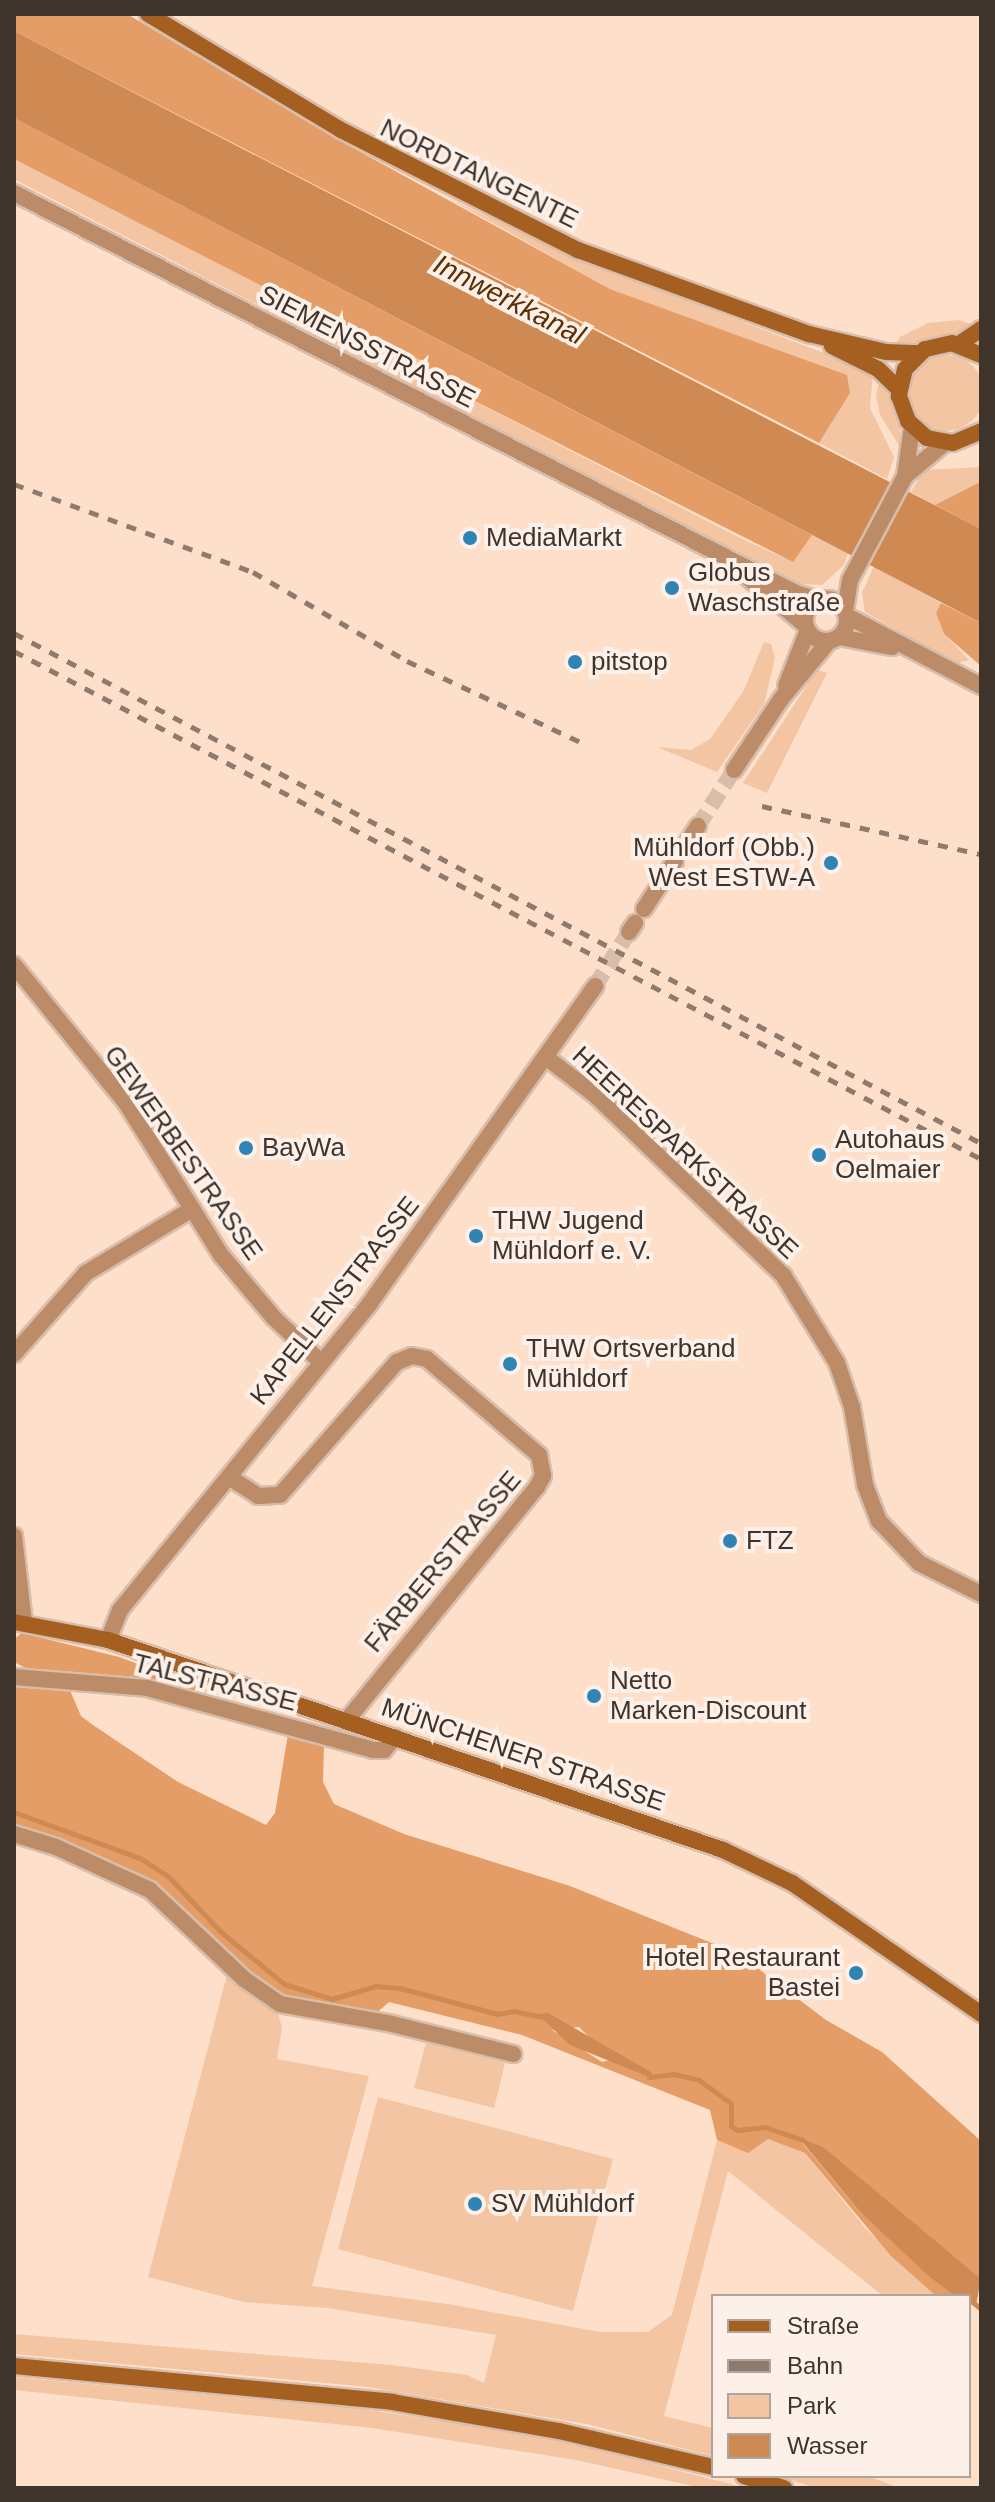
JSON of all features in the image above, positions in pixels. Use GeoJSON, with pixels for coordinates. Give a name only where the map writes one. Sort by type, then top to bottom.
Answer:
{"type":"FeatureCollection","features":[{"type":"Feature","properties":{"kind":"main road","name":"NORDTANGENTE"},"geometry":{"type":"LineString","coordinates":[[148,14],[273,93],[465,197],[627,269],[809,334],[886,352],[919,353],[938,344],[959,344]]}},
{"type":"Feature","properties":{"kind":"main road"},"geometry":{"type":"LineString","coordinates":[[981,329],[959,344],[981,355]]}},
{"type":"Feature","properties":{"kind":"main road","name":"NORDTANGENTE"},"geometry":{"type":"LineString","coordinates":[[809,334],[878,369],[899,389]]}},
{"type":"Feature","properties":{"kind":"main road"},"geometry":{"type":"LineString","coordinates":[[919,353],[905,369],[899,389],[901,409],[912,427],[945,443],[980,432]]}},
{"type":"Feature","properties":{"kind":"main road","name":"MÜNCHENER STRASSE"},"geometry":{"type":"LineString","coordinates":[[19,1622],[108,1640],[695,1839],[763,1868],[824,1904],[981,2014]]}},
{"type":"Feature","properties":{"kind":"main road"},"geometry":{"type":"LineString","coordinates":[[14,2366],[392,2402],[559,2431],[711,2467]]}},
{"type":"Feature","properties":{"kind":"main road"},"geometry":{"type":"LineString","coordinates":[[751,2478],[784,2488]]}},
{"type":"Feature","properties":{"kind":"street","name":"SIEMENSSTRASSE"},"geometry":{"type":"LineString","coordinates":[[14,193],[699,543],[822,599],[901,648]]}},
{"type":"Feature","properties":{"kind":"street"},"geometry":{"type":"LineString","coordinates":[[734,770],[781,699],[834,639],[846,613],[850,580],[905,476],[912,427]]}},
{"type":"Feature","properties":{"kind":"street"},"geometry":{"type":"LineString","coordinates":[[905,476],[945,443]]}},
{"type":"Feature","properties":{"kind":"street","name":"SIEMENSSTRASSE"},"geometry":{"type":"LineString","coordinates":[[699,543],[806,628],[834,639],[901,648]]}},
{"type":"Feature","properties":{"kind":"street"},"geometry":{"type":"LineString","coordinates":[[781,699],[806,628],[809,607],[850,580]]}},
{"type":"Feature","properties":{"kind":"street"},"geometry":{"type":"LineString","coordinates":[[901,648],[981,686]]}},
{"type":"Feature","properties":{"kind":"street"},"geometry":{"type":"LineString","coordinates":[[636,922],[698,826]]}},
{"type":"Feature","properties":{"kind":"street","name":"GEWERBESTRASSE"},"geometry":{"type":"LineString","coordinates":[[14,965],[126,1103],[238,1277],[320,1361]]}},
{"type":"Feature","properties":{"kind":"street","name":"KAPELLENSTRASSE"},"geometry":{"type":"LineString","coordinates":[[108,1640],[120,1610],[370,1303],[547,1058],[595,986]]}},
{"type":"Feature","properties":{"kind":"street","name":"HEERESPARKSTRASSE"},"geometry":{"type":"LineString","coordinates":[[547,1058],[605,1104],[783,1275],[837,1363],[852,1407],[865,1485],[879,1521],[919,1563],[981,1594]]}},
{"type":"Feature","properties":{"kind":"street"},"geometry":{"type":"LineString","coordinates":[[14,1354],[86,1273],[192,1209]]}},
{"type":"Feature","properties":{"kind":"street","name":"FÄRBERSTRASSE"},"geometry":{"type":"LineString","coordinates":[[229,1477],[258,1496],[280,1495],[397,1362],[412,1356],[427,1359],[539,1455],[541,1481],[347,1720]]}},
{"type":"Feature","properties":{"kind":"street"},"geometry":{"type":"LineString","coordinates":[[14,1536],[19,1622]]}},
{"type":"Feature","properties":{"kind":"street","name":"TALSTRASSE"},"geometry":{"type":"LineString","coordinates":[[14,1677],[147,1688],[373,1750],[384,1750],[395,1737]]}},
{"type":"Feature","properties":{"kind":"street"},"geometry":{"type":"LineString","coordinates":[[14,1834],[56,1847],[150,1890],[244,1979],[280,2004],[392,2024],[513,2054]]}},
{"type":"Feature","properties":{"kind":"green space"},"geometry":{"type":"Polygon","coordinates":[[[14,159],[377,345],[419,358],[449,388],[744,540],[792,561],[812,535],[848,553],[844,565],[822,585],[798,584],[14,179],[14,159]]]}},
{"type":"Feature","properties":{"kind":"green space"},"geometry":{"type":"Polygon","coordinates":[[[448,198],[559,251],[873,372],[870,408],[894,457],[887,479],[819,443],[850,393],[807,361],[610,289],[448,198]]]}},
{"type":"Feature","properties":{"kind":"green space"},"geometry":{"type":"Polygon","coordinates":[[[959,320],[977,326],[959,337],[893,349],[900,337],[928,323],[959,320]]]}},
{"type":"Feature","properties":{"kind":"green space"},"geometry":{"type":"Polygon","coordinates":[[[939,355],[953,355],[967,361],[978,372],[984,393],[982,408],[973,420],[961,429],[939,431],[925,425],[914,414],[908,400],[908,386],[914,372],[925,361],[939,355]]]}},
{"type":"Feature","properties":{"kind":"green space"},"geometry":{"type":"Polygon","coordinates":[[[880,378],[900,423],[900,447],[880,415],[876,396],[880,378]]]}},
{"type":"Feature","properties":{"kind":"green space"},"geometry":{"type":"Polygon","coordinates":[[[981,467],[981,482],[935,505],[911,492],[924,470],[981,467]]]}},
{"type":"Feature","properties":{"kind":"green space"},"geometry":{"type":"Polygon","coordinates":[[[874,566],[941,603],[936,613],[944,634],[969,660],[957,663],[865,612],[862,593],[874,566]]]}},
{"type":"Feature","properties":{"kind":"green space"},"geometry":{"type":"Polygon","coordinates":[[[764,642],[771,644],[775,658],[764,704],[717,772],[657,747],[691,750],[710,739],[743,692],[764,642]]]}},
{"type":"Feature","properties":{"kind":"green space"},"geometry":{"type":"Polygon","coordinates":[[[817,670],[827,673],[767,793],[743,783],[817,670]]]}},
{"type":"Feature","properties":{"kind":"green space"},"geometry":{"type":"Polygon","coordinates":[[[228,1971],[278,2014],[282,2027],[277,2059],[369,2076],[312,2286],[448,2304],[600,2332],[648,2332],[672,2315],[717,2140],[748,2152],[767,2138],[805,2153],[865,2228],[935,2294],[881,2294],[728,2171],[664,2416],[711,2428],[711,2455],[587,2424],[368,2387],[14,2354],[14,2334],[391,2365],[467,2375],[484,2383],[496,2335],[328,2308],[244,2302],[148,2277],[228,1971]]]}},
{"type":"Feature","properties":{"kind":"green space"},"geometry":{"type":"Polygon","coordinates":[[[426,2043],[505,2063],[494,2108],[414,2088],[426,2043]]]}},
{"type":"Feature","properties":{"kind":"green space","name":"SV Mühldorf"},"geometry":{"type":"Polygon","coordinates":[[[378,2097],[613,2159],[573,2311],[338,2249],[378,2097]]]}},
{"type":"Feature","properties":{"kind":"green space"},"geometry":{"type":"Polygon","coordinates":[[[14,2377],[362,2409],[476,2426],[586,2447],[746,2488],[702,2488],[576,2460],[372,2428],[14,2390],[14,2377]]]}},
{"type":"Feature","properties":{"kind":"green space"},"geometry":{"type":"Polygon","coordinates":[[[786,2478],[873,2478],[899,2488],[815,2488],[786,2478]]]}},
{"type":"Feature","properties":{"kind":"shaded area"},"geometry":{"type":"Polygon","coordinates":[[[14,14],[127,14],[335,138],[610,289],[847,375],[850,393],[819,443],[14,31],[14,14]]]}},
{"type":"Feature","properties":{"kind":"shaded area"},"geometry":{"type":"Polygon","coordinates":[[[14,118],[812,535],[793,562],[449,388],[419,359],[377,345],[14,159],[14,118]]]}},
{"type":"Feature","properties":{"kind":"shaded area"},"geometry":{"type":"Polygon","coordinates":[[[981,482],[981,529],[935,505],[978,483],[981,482]]]}},
{"type":"Feature","properties":{"kind":"shaded area"},"geometry":{"type":"Polygon","coordinates":[[[941,603],[981,623],[981,666],[944,634],[936,613],[941,603]]]}},
{"type":"Feature","properties":{"kind":"shaded area"},"geometry":{"type":"Polygon","coordinates":[[[22,1633],[119,1657],[208,1690],[207,1695],[101,1675],[37,1674],[14,1662],[14,1639],[22,1633]]]}},
{"type":"Feature","properties":{"kind":"shaded area"},"geometry":{"type":"Polygon","coordinates":[[[14,1684],[69,1688],[81,1716],[93,1725],[178,1782],[266,1825],[275,1813],[288,1734],[324,1745],[323,1782],[334,1804],[404,1834],[570,1886],[739,1954],[826,2020],[882,2052],[981,2141],[981,2279],[799,2139],[861,2213],[953,2294],[934,2294],[891,2256],[805,2153],[768,2139],[748,2153],[717,2140],[710,2110],[522,2035],[389,2002],[373,2016],[290,2003],[266,1992],[148,1882],[70,1847],[14,1830],[14,1684]],[[579,2027],[552,2030],[602,2062],[620,2057],[591,2039],[579,2027]]]}},
{"type":"Feature","properties":{"kind":"water","name":"Innwerkkanal"},"geometry":{"type":"Polygon","coordinates":[[[14,31],[981,529],[981,623],[14,118],[14,31]]]}},
{"type":"Feature","properties":{"kind":"water"},"geometry":{"type":"Polygon","coordinates":[[[548,2013],[651,2072],[654,2079],[570,2045],[537,2014],[548,2013]]]}},
{"type":"Feature","properties":{"kind":"water"},"geometry":{"type":"Polygon","coordinates":[[[798,2137],[823,2147],[981,2279],[976,2305],[971,2294],[952,2294],[930,2277],[861,2213],[798,2137]]]}},
{"type":"Feature","properties":{"kind":"waterway"},"geometry":{"type":"LineString","coordinates":[[14,1812],[140,1858],[168,1876],[221,1932],[284,1984],[332,1999],[376,1986],[400,1988],[498,2014],[514,2011],[542,2017]]}},
{"type":"Feature","properties":{"kind":"waterway"},"geometry":{"type":"LineString","coordinates":[[649,2077],[674,2074],[699,2080],[731,2103],[731,2126],[737,2130],[765,2127],[802,2140]]}},
{"type":"Feature","properties":{"kind":"waterway"},"geometry":{"type":"LineString","coordinates":[[971,2301],[981,2309]]}},
{"type":"Feature","properties":{"kind":"tunnel"},"geometry":{"type":"LineString","coordinates":[[698,826],[734,770]]}},
{"type":"Feature","properties":{"kind":"tunnel"},"geometry":{"type":"LineString","coordinates":[[595,986],[629,932]]}},
{"type":"Feature","properties":{"kind":"railway"},"geometry":{"type":"LineString","coordinates":[[14,484],[253,572],[407,661],[581,742]]}},
{"type":"Feature","properties":{"kind":"railway"},"geometry":{"type":"LineString","coordinates":[[14,633],[981,1143]]}},
{"type":"Feature","properties":{"kind":"railway"},"geometry":{"type":"LineString","coordinates":[[14,651],[981,1159]]}},
{"type":"Feature","properties":{"kind":"railway"},"geometry":{"type":"LineString","coordinates":[[762,806],[981,854]]}},
{"type":"Feature","properties":{"kind":"place","name":"MediaMarkt"},"geometry":{"type":"Point","coordinates":[470,538]}},
{"type":"Feature","properties":{"kind":"place","name":"Globus Waschstraße"},"geometry":{"type":"Point","coordinates":[672,588]}},
{"type":"Feature","properties":{"kind":"place","name":"pitstop"},"geometry":{"type":"Point","coordinates":[575,662]}},
{"type":"Feature","properties":{"kind":"place","name":"Mühldorf (Obb.) West ESTW-A"},"geometry":{"type":"Point","coordinates":[831,863]}},
{"type":"Feature","properties":{"kind":"place","name":"BayWa"},"geometry":{"type":"Point","coordinates":[246,1148]}},
{"type":"Feature","properties":{"kind":"place","name":"Autohaus Oelmaier"},"geometry":{"type":"Point","coordinates":[819,1155]}},
{"type":"Feature","properties":{"kind":"place","name":"THW Jugend Mühldorf e. V."},"geometry":{"type":"Point","coordinates":[476,1236]}},
{"type":"Feature","properties":{"kind":"place","name":"THW Ortsverband Mühldorf"},"geometry":{"type":"Point","coordinates":[510,1364]}},
{"type":"Feature","properties":{"kind":"place","name":"FTZ"},"geometry":{"type":"Point","coordinates":[730,1541]}},
{"type":"Feature","properties":{"kind":"place","name":"Netto Marken-Discount"},"geometry":{"type":"Point","coordinates":[594,1696]}},
{"type":"Feature","properties":{"kind":"place","name":"Hotel Restaurant Bastei"},"geometry":{"type":"Point","coordinates":[856,1973]}},
{"type":"Feature","properties":{"kind":"place","name":"SV Mühldorf"},"geometry":{"type":"Point","coordinates":[475,2204]}}]}
